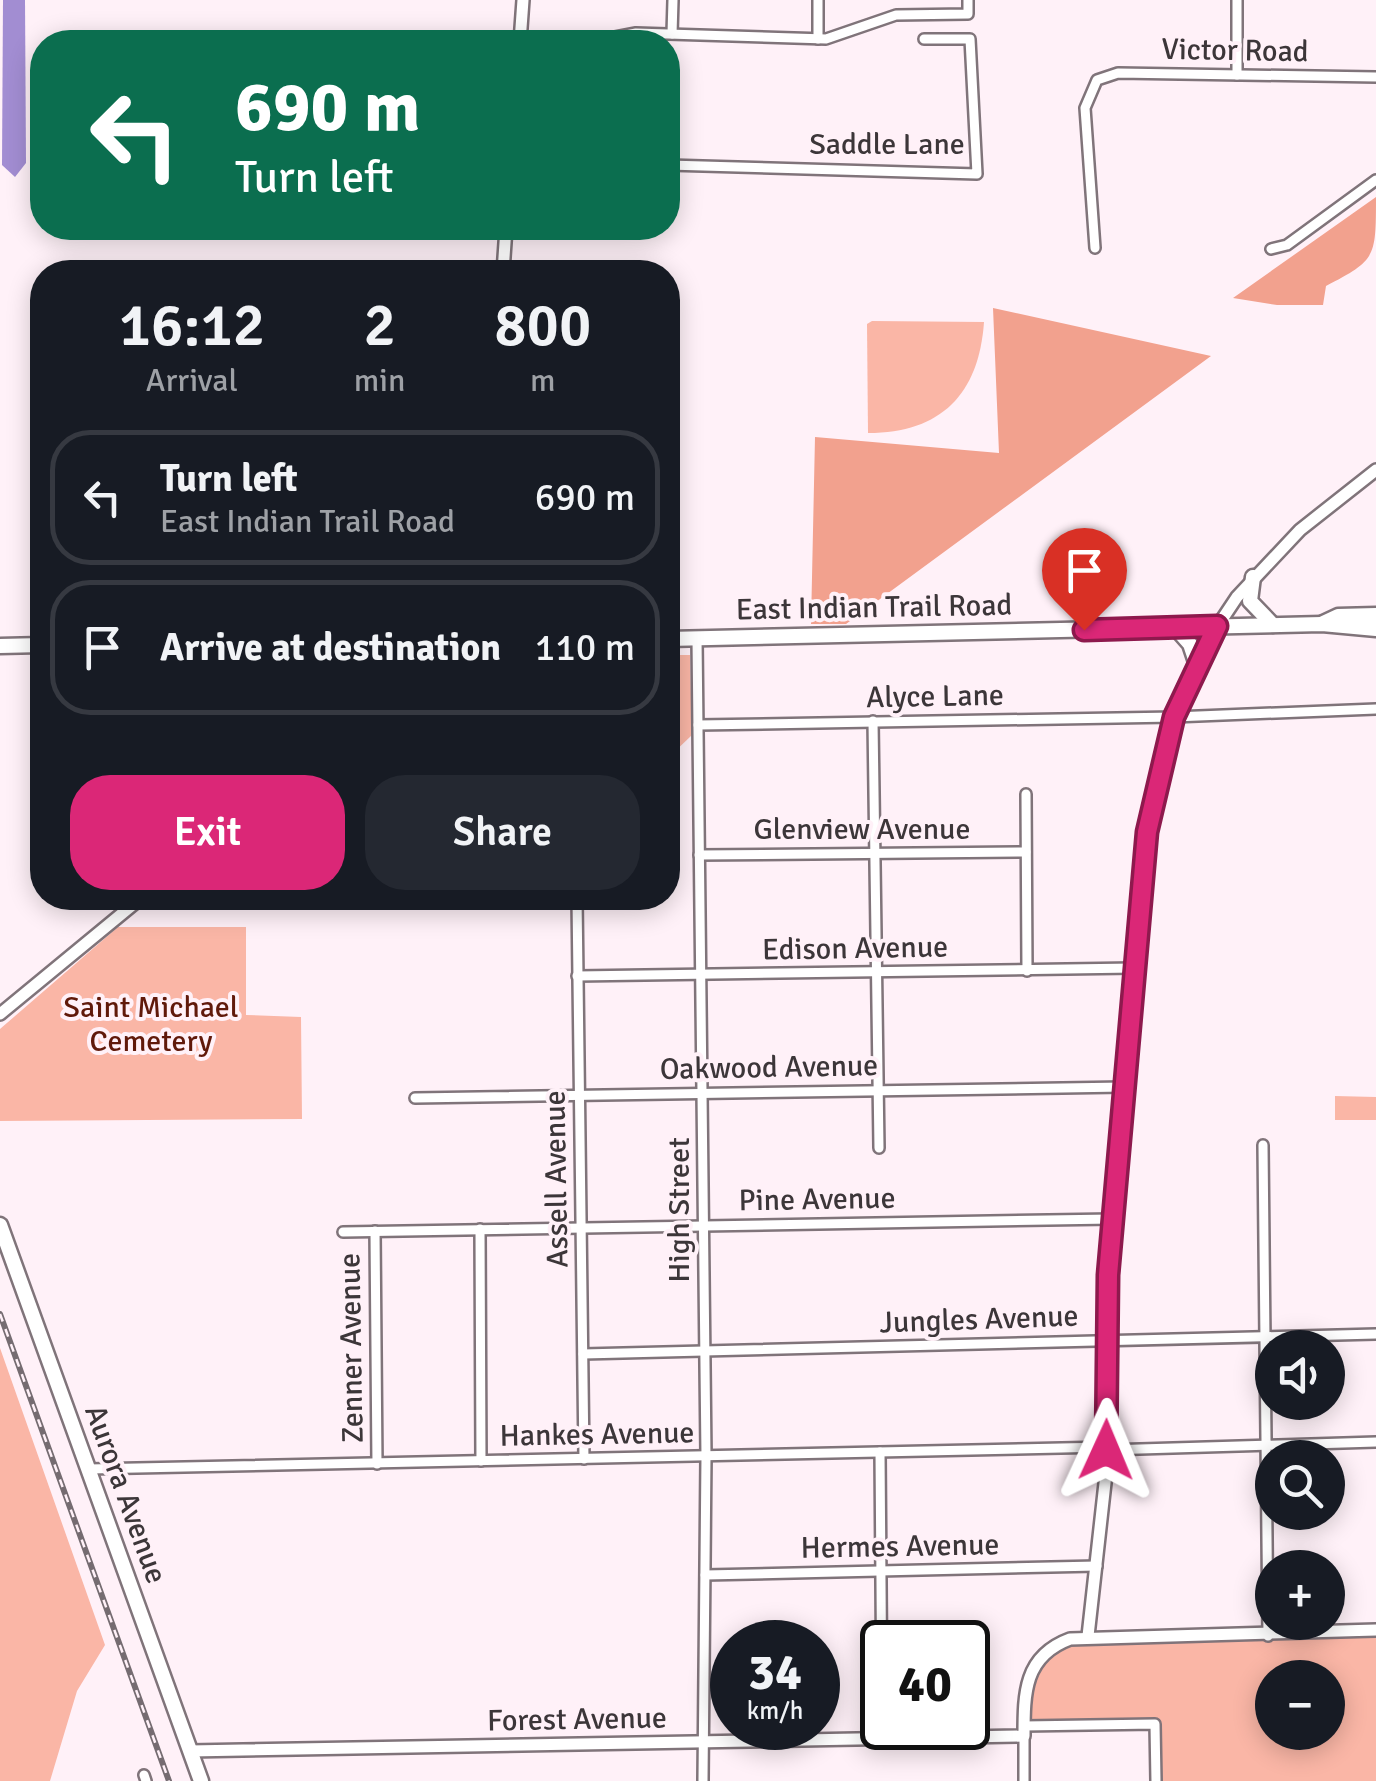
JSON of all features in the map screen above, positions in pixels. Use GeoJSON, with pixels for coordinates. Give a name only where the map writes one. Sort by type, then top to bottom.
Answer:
{"type":"FeatureCollection","features":[{"type":"Feature","properties":{"kind":"main road"},"geometry":{"type":"LineString","coordinates":[[1254,577],[1250,602],[1273,625]]}},
{"type":"Feature","properties":{"kind":"main road","name":"East Indian Trail Road"},"geometry":{"type":"LineString","coordinates":[[1322,624],[1338,616],[1376,615]]}},
{"type":"Feature","properties":{"kind":"main road","name":"East Indian Trail Road"},"geometry":{"type":"LineString","coordinates":[[680,639],[1322,624],[1376,629]]}},
{"type":"Feature","properties":{"kind":"main road"},"geometry":{"type":"LineString","coordinates":[[1175,628],[1190,644],[1198,665]]}},
{"type":"Feature","properties":{"kind":"main road"},"geometry":{"type":"LineString","coordinates":[[0,646],[30,645]]}},
{"type":"Feature","properties":{"kind":"main road","name":"Aurora Avenue"},"geometry":{"type":"LineString","coordinates":[[0,1225],[201,1781]]}},
{"type":"Feature","properties":{"kind":"street"},"geometry":{"type":"LineString","coordinates":[[521,30],[524,0]]}},
{"type":"Feature","properties":{"kind":"street"},"geometry":{"type":"LineString","coordinates":[[672,30],[674,0]]}},
{"type":"Feature","properties":{"kind":"street"},"geometry":{"type":"LineString","coordinates":[[818,0],[818,39]]}},
{"type":"Feature","properties":{"kind":"street"},"geometry":{"type":"LineString","coordinates":[[680,34],[818,39],[896,15],[968,14],[968,0]]}},
{"type":"Feature","properties":{"kind":"street"},"geometry":{"type":"LineString","coordinates":[[1237,0],[1237,75]]}},
{"type":"Feature","properties":{"kind":"street","name":"Saddle Lane"},"geometry":{"type":"LineString","coordinates":[[680,165],[977,174],[970,39],[924,38]]}},
{"type":"Feature","properties":{"kind":"street","name":"Victor Road"},"geometry":{"type":"LineString","coordinates":[[1095,248],[1085,108],[1095,82],[1118,73],[1376,77]]}},
{"type":"Feature","properties":{"kind":"street"},"geometry":{"type":"LineString","coordinates":[[1271,249],[1287,246],[1376,180]]}},
{"type":"Feature","properties":{"kind":"street"},"geometry":{"type":"LineString","coordinates":[[1088,1636],[1106,1449],[1112,1219],[1134,968],[1147,832],[1174,717],[1217,626],[1254,577],[1300,530],[1376,470]]}},
{"type":"Feature","properties":{"kind":"street","name":"High Street"},"geometry":{"type":"LineString","coordinates":[[697,638],[706,1456],[703,1781]]}},
{"type":"Feature","properties":{"kind":"street","name":"Alyce Lane"},"geometry":{"type":"LineString","coordinates":[[698,725],[1174,717],[1376,708]]}},
{"type":"Feature","properties":{"kind":"street"},"geometry":{"type":"LineString","coordinates":[[873,721],[879,1148]]}},
{"type":"Feature","properties":{"kind":"street"},"geometry":{"type":"LineString","coordinates":[[1026,794],[1027,971]]}},
{"type":"Feature","properties":{"kind":"street","name":"Glenview Avenue"},"geometry":{"type":"LineString","coordinates":[[699,855],[1026,852]]}},
{"type":"Feature","properties":{"kind":"street"},"geometry":{"type":"LineString","coordinates":[[0,1014],[126,910]]}},
{"type":"Feature","properties":{"kind":"street","name":"Assell Avenue"},"geometry":{"type":"LineString","coordinates":[[577,910],[584,1459]]}},
{"type":"Feature","properties":{"kind":"street","name":"Edison Avenue"},"geometry":{"type":"LineString","coordinates":[[577,976],[1134,968]]}},
{"type":"Feature","properties":{"kind":"street","name":"Oakwood Avenue"},"geometry":{"type":"LineString","coordinates":[[415,1098],[1124,1087]]}},
{"type":"Feature","properties":{"kind":"street"},"geometry":{"type":"LineString","coordinates":[[1263,1145],[1264,1330]]}},
{"type":"Feature","properties":{"kind":"street","name":"Pine Avenue"},"geometry":{"type":"LineString","coordinates":[[343,1232],[1112,1219]]}},
{"type":"Feature","properties":{"kind":"street"},"geometry":{"type":"LineString","coordinates":[[480,1229],[481,1461]]}},
{"type":"Feature","properties":{"kind":"street","name":"Zenner Avenue"},"geometry":{"type":"LineString","coordinates":[[375,1231],[378,1464]]}},
{"type":"Feature","properties":{"kind":"street","name":"Jungles Avenue"},"geometry":{"type":"LineString","coordinates":[[1345,1335],[1376,1334]]}},
{"type":"Feature","properties":{"kind":"street","name":"Jungles Avenue"},"geometry":{"type":"LineString","coordinates":[[583,1354],[1255,1339]]}},
{"type":"Feature","properties":{"kind":"street","name":"Hankes Avenue"},"geometry":{"type":"LineString","coordinates":[[1345,1443],[1376,1442]]}},
{"type":"Feature","properties":{"kind":"street","name":"Hankes Avenue"},"geometry":{"type":"LineString","coordinates":[[89,1469],[1255,1445]]}},
{"type":"Feature","properties":{"kind":"street"},"geometry":{"type":"LineString","coordinates":[[880,1452],[881,1620]]}},
{"type":"Feature","properties":{"kind":"street","name":"Hermes Avenue"},"geometry":{"type":"LineString","coordinates":[[705,1575],[1097,1566]]}},
{"type":"Feature","properties":{"kind":"street"},"geometry":{"type":"LineString","coordinates":[[1345,1632],[1376,1630]]}},
{"type":"Feature","properties":{"kind":"street"},"geometry":{"type":"LineString","coordinates":[[1024,1781],[1024,1688],[1036,1661],[1057,1644],[1088,1636],[1255,1636]]}},
{"type":"Feature","properties":{"kind":"street","name":"Forest Avenue"},"geometry":{"type":"LineString","coordinates":[[990,1731],[1155,1724],[1156,1781]]}},
{"type":"Feature","properties":{"kind":"street","name":"Forest Avenue"},"geometry":{"type":"LineString","coordinates":[[190,1751],[704,1742],[860,1734]]}},
{"type":"Feature","properties":{"kind":"green space"},"geometry":{"type":"Polygon","coordinates":[[[984,322],[974,370],[964,389],[935,417],[916,426],[868,433],[867,324],[984,322]]]}},
{"type":"Feature","properties":{"kind":"green space"},"geometry":{"type":"Polygon","coordinates":[[[680,655],[690,655],[692,735],[680,746],[680,655]]]}},
{"type":"Feature","properties":{"kind":"green space","name":"Saint Michael Cemetery"},"geometry":{"type":"Polygon","coordinates":[[[118,927],[246,927],[246,1015],[301,1017],[302,1119],[0,1121],[0,1029],[118,927]]]}},
{"type":"Feature","properties":{"kind":"green space"},"geometry":{"type":"Polygon","coordinates":[[[1335,1096],[1376,1097],[1376,1120],[1335,1120],[1335,1096]]]}},
{"type":"Feature","properties":{"kind":"green space"},"geometry":{"type":"Polygon","coordinates":[[[0,1348],[105,1645],[77,1691],[50,1781],[0,1781],[0,1348]]]}},
{"type":"Feature","properties":{"kind":"green space"},"geometry":{"type":"Polygon","coordinates":[[[1376,1637],[1376,1781],[1152,1781],[1151,1728],[1029,1732],[1034,1681],[1055,1654],[1068,1645],[1376,1637]]]}},
{"type":"Feature","properties":{"kind":"shaded area"},"geometry":{"type":"Polygon","coordinates":[[[3,0],[25,0],[26,163],[15,177],[2,165],[3,0]]]}},
{"type":"Feature","properties":{"kind":"shaded area"},"geometry":{"type":"Polygon","coordinates":[[[1376,197],[1370,255],[1355,270],[1326,286],[1323,305],[1277,305],[1233,298],[1376,197]]]}},
{"type":"Feature","properties":{"kind":"shaded area"},"geometry":{"type":"Polygon","coordinates":[[[993,308],[1211,356],[846,624],[811,624],[815,437],[999,453],[993,308]]]}},
{"type":"Feature","properties":{"kind":"railway"},"geometry":{"type":"LineString","coordinates":[[0,1314],[169,1781]]}},
{"type":"Feature","properties":{"kind":"route"},"geometry":{"type":"LineString","coordinates":[[1084,630],[1217,626],[1174,717],[1147,832],[1108,1275],[1106,1450]]}}]}
